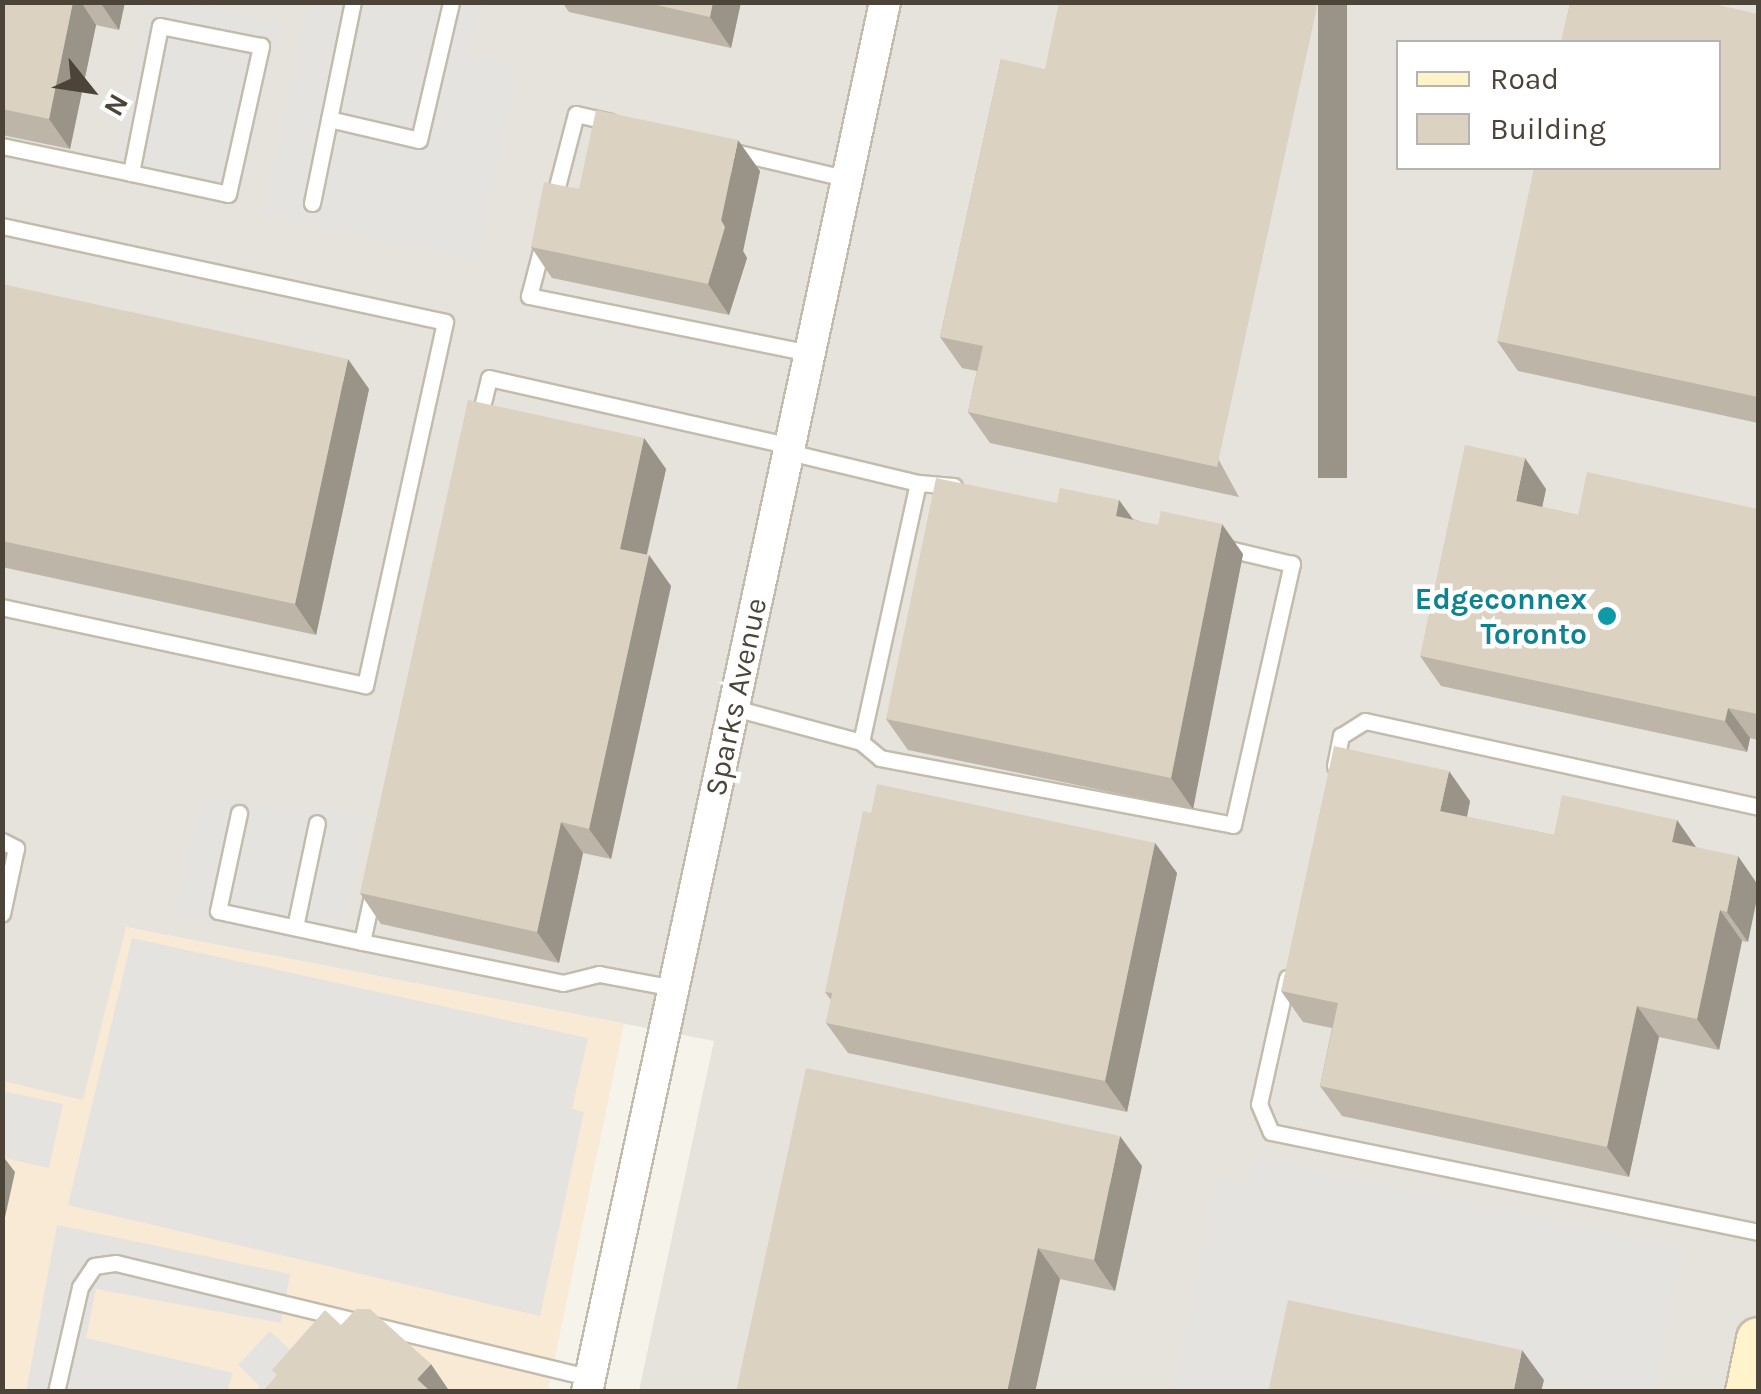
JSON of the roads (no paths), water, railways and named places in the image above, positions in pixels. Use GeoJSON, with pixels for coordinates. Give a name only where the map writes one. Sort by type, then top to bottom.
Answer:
{"type":"FeatureCollection","features":[{"type":"Feature","properties":{"kind":"street","name":"Sparks Avenue"},"geometry":{"type":"LineString","coordinates":[[589,1384],[885,2]]}},
{"type":"Feature","properties":{"kind":"street"},"geometry":{"type":"LineString","coordinates":[[1747,1392],[1758,1339]]}},
{"type":"Feature","properties":{"kind":"lane"},"geometry":{"type":"LineString","coordinates":[[312,203],[353,2]]}},
{"type":"Feature","properties":{"kind":"lane"},"geometry":{"type":"LineString","coordinates":[[330,119],[419,140],[451,2]]}},
{"type":"Feature","properties":{"kind":"lane"},"geometry":{"type":"LineString","coordinates":[[2,146],[130,174],[228,194],[261,46],[160,26],[130,174]]}},
{"type":"Feature","properties":{"kind":"lane"},"geometry":{"type":"LineString","coordinates":[[631,127],[576,114],[530,296],[810,353]]}},
{"type":"Feature","properties":{"kind":"lane"},"geometry":{"type":"LineString","coordinates":[[704,144],[848,180]]}},
{"type":"Feature","properties":{"kind":"lane"},"geometry":{"type":"LineString","coordinates":[[2,226],[445,322],[364,685],[2,606]]}},
{"type":"Feature","properties":{"kind":"lane"},"geometry":{"type":"LineString","coordinates":[[476,437],[488,378],[918,483],[972,490]]}},
{"type":"Feature","properties":{"kind":"lane"},"geometry":{"type":"LineString","coordinates":[[862,742],[918,483]]}},
{"type":"Feature","properties":{"kind":"lane"},"geometry":{"type":"LineString","coordinates":[[734,708],[862,742],[880,758],[1233,825],[1292,564],[1217,546]]}},
{"type":"Feature","properties":{"kind":"lane"},"geometry":{"type":"LineString","coordinates":[[1332,775],[1341,736],[1365,721],[1758,807]]}},
{"type":"Feature","properties":{"kind":"lane"},"geometry":{"type":"LineString","coordinates":[[240,813],[218,911],[563,983],[598,974],[674,988]]}},
{"type":"Feature","properties":{"kind":"lane"},"geometry":{"type":"LineString","coordinates":[[294,928],[317,823]]}},
{"type":"Feature","properties":{"kind":"lane"},"geometry":{"type":"LineString","coordinates":[[2,841],[16,848],[2,914]]}},
{"type":"Feature","properties":{"kind":"lane"},"geometry":{"type":"LineString","coordinates":[[362,942],[379,864]]}},
{"type":"Feature","properties":{"kind":"lane"},"geometry":{"type":"LineString","coordinates":[[1289,968],[1259,1104],[1270,1132],[1758,1232]]}},
{"type":"Feature","properties":{"kind":"lane"},"geometry":{"type":"LineString","coordinates":[[56,1392],[80,1288],[94,1266],[116,1263],[589,1384]]}},
{"type":"Feature","properties":{"kind":"place","name":"Edgeconnex Toronto"},"geometry":{"type":"Point","coordinates":[1607,616]}}]}
